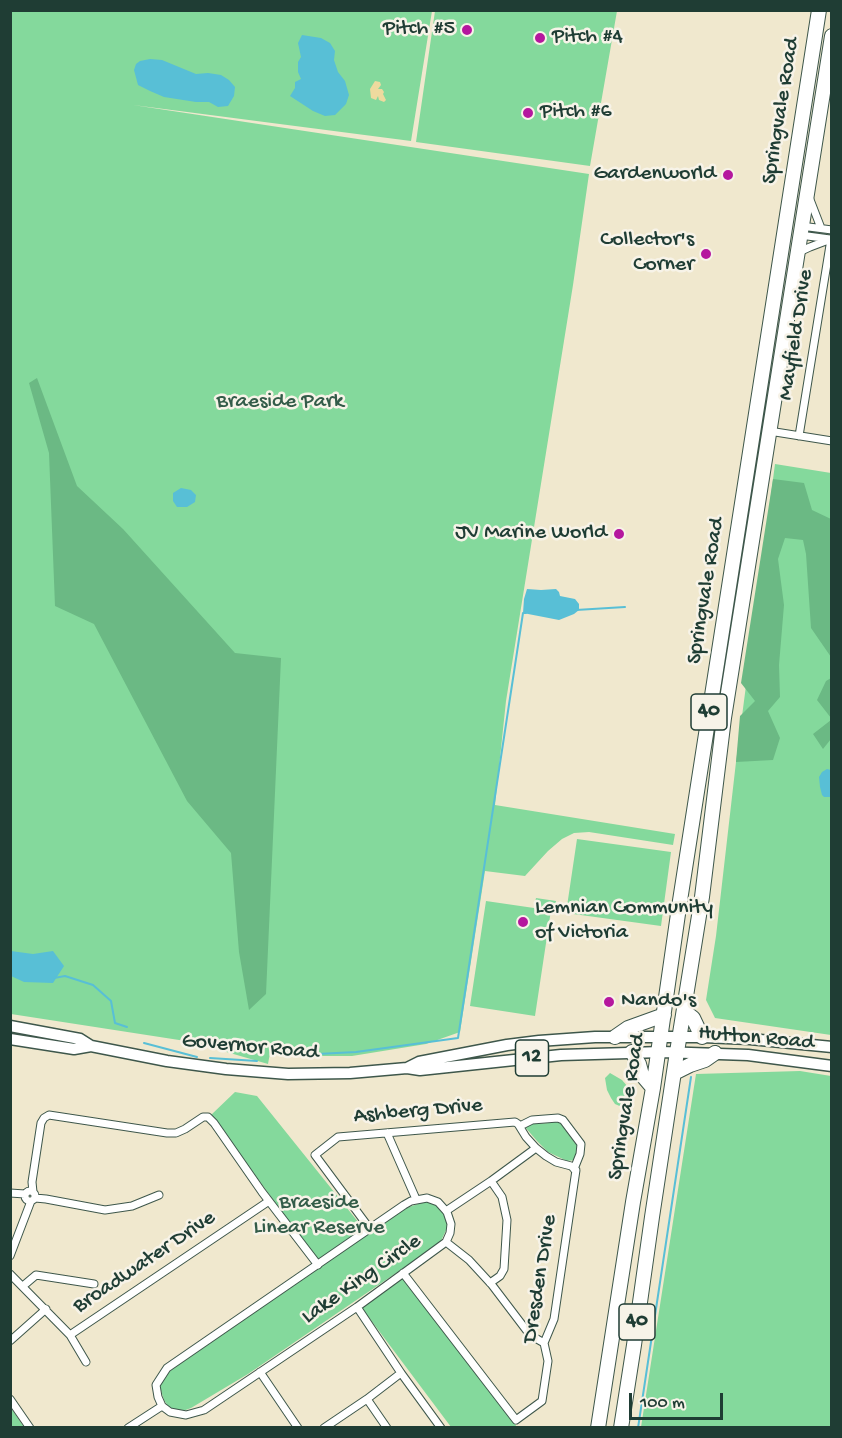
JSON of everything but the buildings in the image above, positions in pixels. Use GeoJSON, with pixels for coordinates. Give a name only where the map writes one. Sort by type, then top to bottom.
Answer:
{"type":"FeatureCollection","features":[{"type":"Feature","properties":{"kind":"highway","name":"Springvale Road"},"geometry":{"type":"LineString","coordinates":[[598,1428],[653,1088],[819,10]]}},
{"type":"Feature","properties":{"kind":"highway","name":"Springvale Road"},"geometry":{"type":"LineString","coordinates":[[621,1428],[702,897],[724,718],[831,36]]}},
{"type":"Feature","properties":{"kind":"highway"},"geometry":{"type":"LineString","coordinates":[[785,229],[801,230]]}},
{"type":"Feature","properties":{"kind":"highway"},"geometry":{"type":"LineString","coordinates":[[684,1011],[693,1018],[702,1037]]}},
{"type":"Feature","properties":{"kind":"highway"},"geometry":{"type":"LineString","coordinates":[[615,1037],[628,1028],[663,1015]]}},
{"type":"Feature","properties":{"kind":"highway"},"geometry":{"type":"LineString","coordinates":[[632,1052],[642,1075],[653,1088]]}},
{"type":"Feature","properties":{"kind":"highway"},"geometry":{"type":"LineString","coordinates":[[674,1073],[705,1060],[715,1053]]}},
{"type":"Feature","properties":{"kind":"main road","name":"Governor Road"},"geometry":{"type":"LineString","coordinates":[[10,1026],[80,1039],[90,1046]]}},
{"type":"Feature","properties":{"kind":"main road","name":"Governor Road"},"geometry":{"type":"LineString","coordinates":[[407,1068],[419,1062],[515,1044],[615,1037],[679,1036]]}},
{"type":"Feature","properties":{"kind":"main road","name":"Hutton Road"},"geometry":{"type":"LineString","coordinates":[[679,1036],[761,1040],[831,1047]]}},
{"type":"Feature","properties":{"kind":"main road","name":"Governor Road"},"geometry":{"type":"LineString","coordinates":[[10,1039],[74,1049],[90,1046],[167,1061],[300,1075],[407,1068],[420,1070],[561,1056],[677,1052]]}},
{"type":"Feature","properties":{"kind":"main road","name":"Hutton Road"},"geometry":{"type":"LineString","coordinates":[[677,1052],[768,1057],[831,1066]]}},
{"type":"Feature","properties":{"kind":"street"},"geometry":{"type":"LineString","coordinates":[[807,192],[821,228]]}},
{"type":"Feature","properties":{"kind":"street"},"geometry":{"type":"LineString","coordinates":[[801,230],[821,228],[831,230]]}},
{"type":"Feature","properties":{"kind":"street"},"geometry":{"type":"LineString","coordinates":[[801,230],[831,239]]}},
{"type":"Feature","properties":{"kind":"street"},"geometry":{"type":"LineString","coordinates":[[797,253],[831,239]]}},
{"type":"Feature","properties":{"kind":"street","name":"Mayfield Drive"},"geometry":{"type":"LineString","coordinates":[[799,436],[831,239]]}},
{"type":"Feature","properties":{"kind":"street"},"geometry":{"type":"LineString","coordinates":[[769,431],[831,441]]}},
{"type":"Feature","properties":{"kind":"street"},"geometry":{"type":"LineString","coordinates":[[10,1256],[30,1198],[41,1123],[44,1118],[49,1115],[176,1133],[202,1117],[208,1117],[318,1265]]}},
{"type":"Feature","properties":{"kind":"street","name":"Ashberg Drive"},"geometry":{"type":"LineString","coordinates":[[370,1229],[315,1155],[338,1137],[512,1122],[520,1126],[532,1120],[558,1118],[563,1120],[581,1144],[580,1154],[574,1168]]}},
{"type":"Feature","properties":{"kind":"street"},"geometry":{"type":"LineString","coordinates":[[520,1126],[536,1148],[556,1162],[574,1168]]}},
{"type":"Feature","properties":{"kind":"street"},"geometry":{"type":"LineString","coordinates":[[387,1133],[416,1200]]}},
{"type":"Feature","properties":{"kind":"street"},"geometry":{"type":"LineString","coordinates":[[446,1211],[536,1148]]}},
{"type":"Feature","properties":{"kind":"street","name":"Dresden Drive"},"geometry":{"type":"LineString","coordinates":[[403,1273],[518,1424],[542,1401],[548,1360],[544,1343],[554,1319],[576,1174],[574,1168]]}},
{"type":"Feature","properties":{"kind":"street"},"geometry":{"type":"LineString","coordinates":[[490,1283],[500,1276],[504,1269],[507,1220],[502,1197],[491,1181]]}},
{"type":"Feature","properties":{"kind":"street"},"geometry":{"type":"LineString","coordinates":[[12,1194],[105,1210],[132,1206],[159,1195]]}},
{"type":"Feature","properties":{"kind":"street","name":"Lake King Circle"},"geometry":{"type":"LineString","coordinates":[[427,1198],[438,1202],[446,1211],[451,1224],[446,1242],[357,1307],[204,1410],[186,1415],[170,1413],[162,1406],[156,1385],[167,1368],[404,1205],[427,1198]]}},
{"type":"Feature","properties":{"kind":"street","name":"Broadwater Drive"},"geometry":{"type":"LineString","coordinates":[[10,1274],[70,1335],[269,1201]]}},
{"type":"Feature","properties":{"kind":"street"},"geometry":{"type":"LineString","coordinates":[[446,1242],[469,1260],[490,1283],[530,1335],[544,1343]]}},
{"type":"Feature","properties":{"kind":"street"},"geometry":{"type":"LineString","coordinates":[[23,1286],[36,1275],[94,1284]]}},
{"type":"Feature","properties":{"kind":"street"},"geometry":{"type":"LineString","coordinates":[[357,1307],[441,1428]]}},
{"type":"Feature","properties":{"kind":"street","name":"Broadwater Drive"},"geometry":{"type":"LineString","coordinates":[[10,1341],[46,1309]]}},
{"type":"Feature","properties":{"kind":"street"},"geometry":{"type":"LineString","coordinates":[[70,1335],[86,1362]]}},
{"type":"Feature","properties":{"kind":"street"},"geometry":{"type":"LineString","coordinates":[[260,1372],[298,1428]]}},
{"type":"Feature","properties":{"kind":"street"},"geometry":{"type":"LineString","coordinates":[[324,1428],[401,1373]]}},
{"type":"Feature","properties":{"kind":"street"},"geometry":{"type":"LineString","coordinates":[[10,1399],[30,1428]]}},
{"type":"Feature","properties":{"kind":"street"},"geometry":{"type":"LineString","coordinates":[[367,1399],[387,1428]]}},
{"type":"Feature","properties":{"kind":"street"},"geometry":{"type":"LineString","coordinates":[[128,1428],[162,1406]]}},
{"type":"Feature","properties":{"kind":"green space","name":"Braeside Park"},"geometry":{"type":"Polygon","coordinates":[[[10,11],[432,11],[411,141],[133,105],[589,174],[506,701],[495,805],[675,834],[673,845],[589,832],[574,833],[562,839],[548,851],[525,876],[485,871],[460,1032],[426,1044],[352,1056],[298,1056],[270,1053],[268,1064],[192,1042],[11,1014],[10,11]]]}},
{"type":"Feature","properties":{"kind":"green space"},"geometry":{"type":"Polygon","coordinates":[[[435,11],[617,11],[590,166],[416,142],[435,11]]]}},
{"type":"Feature","properties":{"kind":"green space"},"geometry":{"type":"Polygon","coordinates":[[[37,378],[77,486],[123,529],[235,653],[281,658],[266,994],[249,1010],[239,952],[231,853],[187,801],[94,624],[55,606],[49,453],[29,383],[37,378]]]}},
{"type":"Feature","properties":{"kind":"green space"},"geometry":{"type":"Polygon","coordinates":[[[775,464],[831,473],[831,1035],[715,1018],[706,1000],[775,464]]]}},
{"type":"Feature","properties":{"kind":"green space"},"geometry":{"type":"Polygon","coordinates":[[[773,479],[804,483],[812,510],[831,519],[831,657],[811,628],[803,540],[785,538],[778,559],[784,605],[779,665],[780,697],[768,711],[780,738],[773,760],[736,762],[740,716],[755,701],[741,683],[773,479]]]}},
{"type":"Feature","properties":{"kind":"green space"},"geometry":{"type":"Polygon","coordinates":[[[831,678],[831,718],[817,700],[826,681],[831,678]]]}},
{"type":"Feature","properties":{"kind":"green space"},"geometry":{"type":"Polygon","coordinates":[[[831,720],[831,739],[823,749],[813,734],[831,720]]]}},
{"type":"Feature","properties":{"kind":"green space"},"geometry":{"type":"Polygon","coordinates":[[[577,839],[671,852],[661,926],[566,913],[577,839]]]}},
{"type":"Feature","properties":{"kind":"green space"},"geometry":{"type":"Polygon","coordinates":[[[536,898],[556,901],[555,910],[551,910],[535,1016],[470,1006],[486,901],[534,908],[536,898]]]}},
{"type":"Feature","properties":{"kind":"green space"},"geometry":{"type":"Polygon","coordinates":[[[800,1071],[831,1076],[831,1427],[641,1427],[696,1074],[800,1071]]]}},
{"type":"Feature","properties":{"kind":"green space"},"geometry":{"type":"Polygon","coordinates":[[[610,1073],[622,1080],[628,1087],[631,1111],[615,1104],[611,1098],[605,1078],[610,1073]]]}},
{"type":"Feature","properties":{"kind":"green space","name":"Braeside Linear Reserve"},"geometry":{"type":"Polygon","coordinates":[[[235,1092],[257,1096],[363,1228],[318,1261],[211,1115],[235,1092]]]}},
{"type":"Feature","properties":{"kind":"green space"},"geometry":{"type":"Polygon","coordinates":[[[560,1120],[578,1144],[575,1160],[567,1161],[548,1152],[525,1127],[560,1120]]]}},
{"type":"Feature","properties":{"kind":"green space"},"geometry":{"type":"Polygon","coordinates":[[[427,1201],[441,1208],[448,1226],[440,1243],[248,1374],[191,1408],[183,1411],[170,1409],[164,1400],[159,1384],[170,1368],[403,1209],[427,1201]]]}},
{"type":"Feature","properties":{"kind":"green space"},"geometry":{"type":"Polygon","coordinates":[[[403,1277],[517,1427],[451,1427],[361,1307],[403,1277]]]}},
{"type":"Feature","properties":{"kind":"green space"},"geometry":{"type":"Polygon","coordinates":[[[11,1408],[24,1427],[11,1427],[11,1408]]]}},
{"type":"Feature","properties":{"kind":"sand"},"geometry":{"type":"Polygon","coordinates":[[[375,81],[380,82],[378,89],[384,92],[386,100],[384,102],[379,100],[378,96],[376,100],[371,98],[370,89],[375,81]]]}},
{"type":"Feature","properties":{"kind":"water"},"geometry":{"type":"Polygon","coordinates":[[[302,35],[321,38],[330,43],[335,51],[334,60],[338,72],[345,81],[349,95],[346,104],[335,115],[325,116],[313,111],[290,96],[295,88],[295,82],[301,79],[298,72],[298,62],[301,57],[298,43],[302,35]]]}},
{"type":"Feature","properties":{"kind":"water"},"geometry":{"type":"Polygon","coordinates":[[[162,60],[196,74],[221,75],[235,87],[234,96],[228,106],[218,107],[209,102],[164,97],[150,91],[138,85],[134,70],[140,61],[162,60]]]}},
{"type":"Feature","properties":{"kind":"water"},"geometry":{"type":"Polygon","coordinates":[[[181,488],[191,490],[196,495],[195,502],[187,507],[177,507],[173,501],[173,493],[181,488]]]}},
{"type":"Feature","properties":{"kind":"water"},"geometry":{"type":"Polygon","coordinates":[[[527,589],[556,589],[560,596],[575,599],[579,604],[579,610],[559,620],[523,613],[527,589]]]}},
{"type":"Feature","properties":{"kind":"water"},"geometry":{"type":"Polygon","coordinates":[[[827,769],[831,770],[831,797],[824,797],[820,787],[819,777],[827,769]]]}},
{"type":"Feature","properties":{"kind":"water"},"geometry":{"type":"Polygon","coordinates":[[[11,951],[33,954],[53,951],[64,966],[53,983],[24,982],[11,976],[11,951]]]}},
{"type":"Feature","properties":{"kind":"waterway"},"geometry":{"type":"LineString","coordinates":[[576,610],[625,607]]}},
{"type":"Feature","properties":{"kind":"waterway"},"geometry":{"type":"LineString","coordinates":[[298,1055],[356,1052],[458,1038],[523,613],[526,613]]}},
{"type":"Feature","properties":{"kind":"waterway"},"geometry":{"type":"LineString","coordinates":[[54,978],[65,976],[93,985],[111,1001],[115,1023],[127,1027]]}},
{"type":"Feature","properties":{"kind":"waterway"},"geometry":{"type":"LineString","coordinates":[[144,1043],[197,1057]]}},
{"type":"Feature","properties":{"kind":"waterway"},"geometry":{"type":"LineString","coordinates":[[210,1058],[257,1061]]}},
{"type":"Feature","properties":{"kind":"waterway"},"geometry":{"type":"LineString","coordinates":[[638,1428],[691,1077]]}},
{"type":"Feature","properties":{"kind":"place","name":"Pitch #5"},"geometry":{"type":"Point","coordinates":[467,30]}},
{"type":"Feature","properties":{"kind":"place","name":"Pitch #4"},"geometry":{"type":"Point","coordinates":[540,38]}},
{"type":"Feature","properties":{"kind":"place","name":"Pitch #6"},"geometry":{"type":"Point","coordinates":[528,113]}},
{"type":"Feature","properties":{"kind":"place","name":"Gardenworld"},"geometry":{"type":"Point","coordinates":[728,175]}},
{"type":"Feature","properties":{"kind":"place","name":"Collector's Corner"},"geometry":{"type":"Point","coordinates":[706,254]}},
{"type":"Feature","properties":{"kind":"place","name":"JV Marine World"},"geometry":{"type":"Point","coordinates":[619,534]}},
{"type":"Feature","properties":{"kind":"place","name":"Lemnian Community of Victoria"},"geometry":{"type":"Point","coordinates":[523,922]}},
{"type":"Feature","properties":{"kind":"place","name":"Nando's"},"geometry":{"type":"Point","coordinates":[609,1002]}}]}
